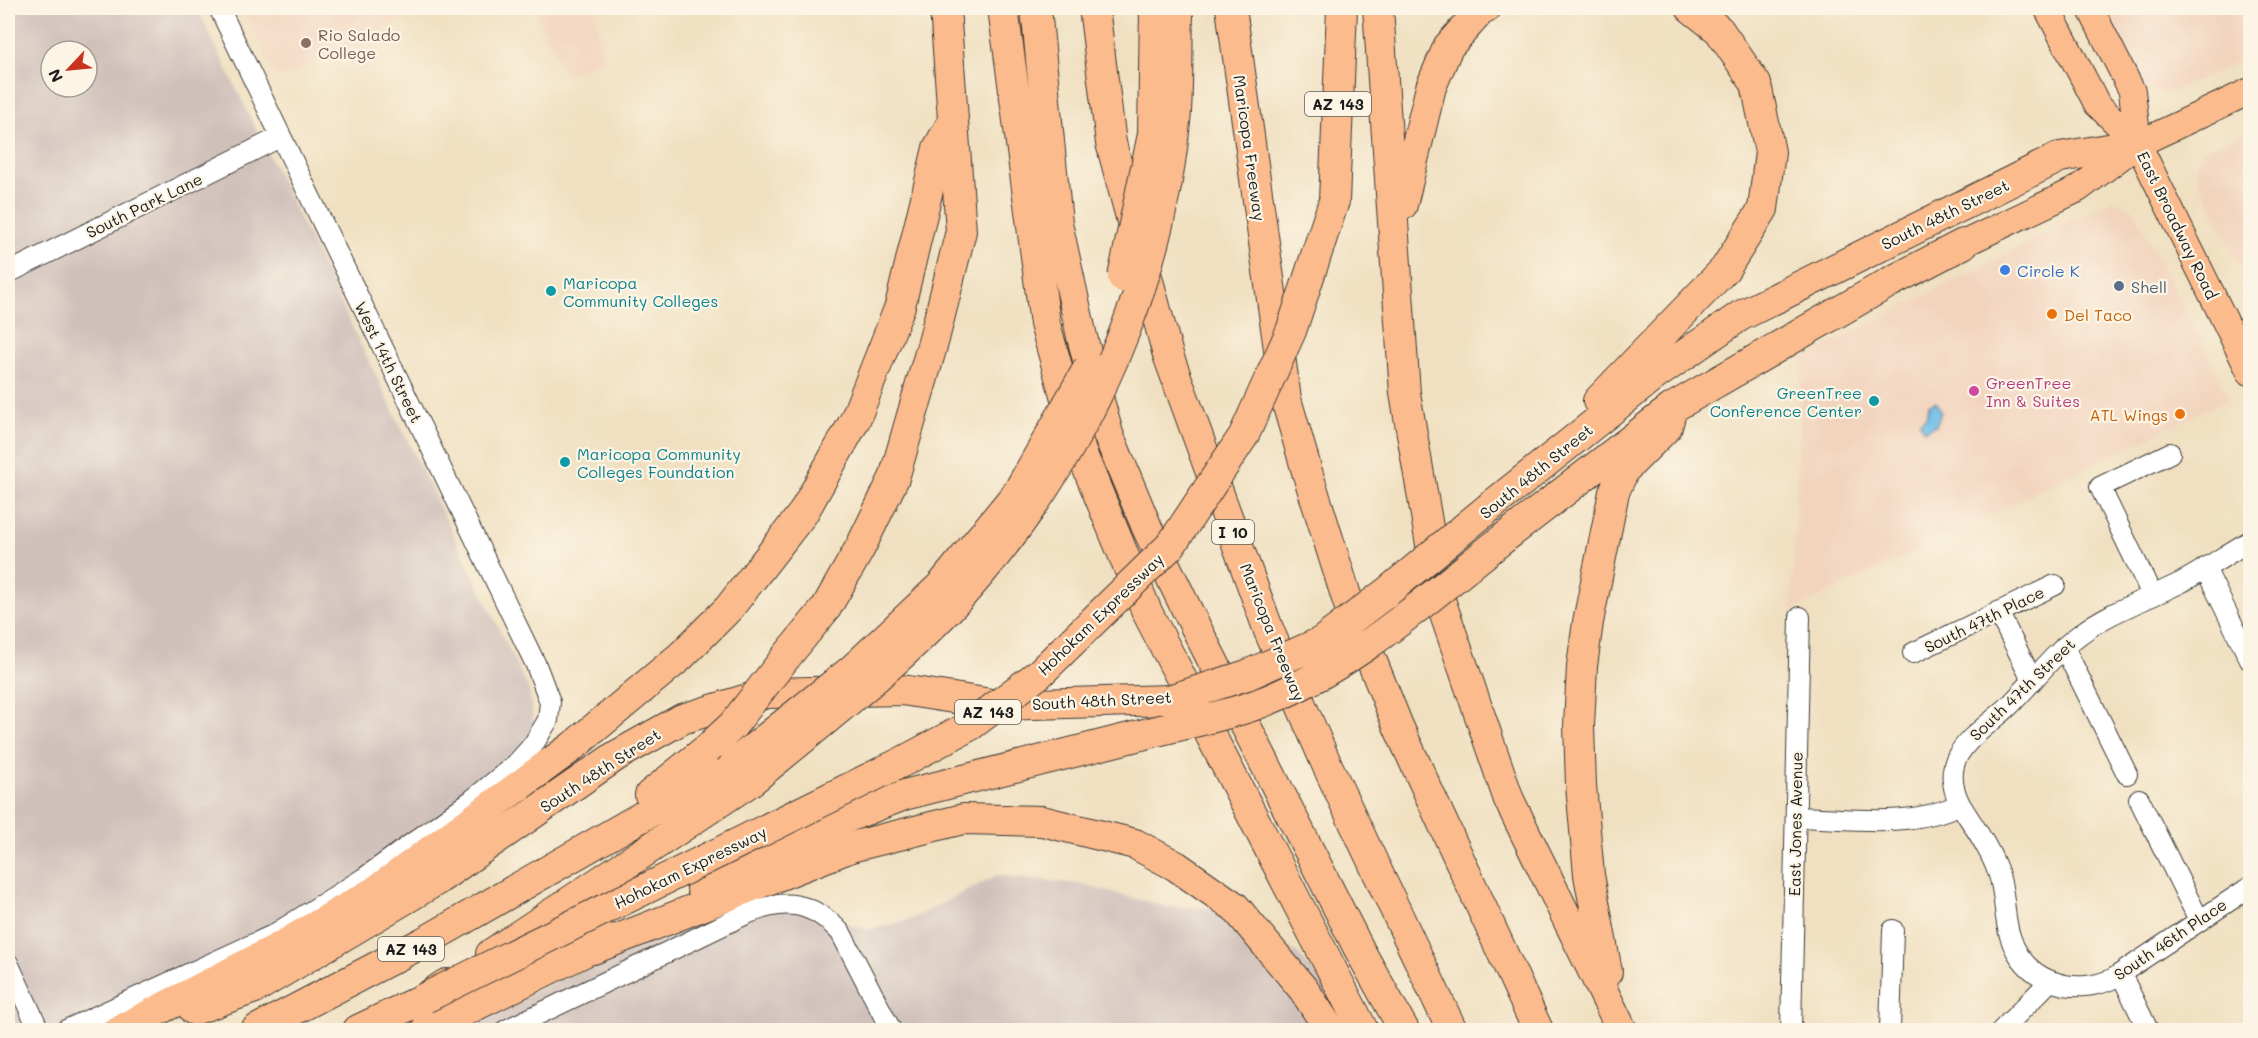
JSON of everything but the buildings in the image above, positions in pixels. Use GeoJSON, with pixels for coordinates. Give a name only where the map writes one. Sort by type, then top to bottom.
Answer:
{"type":"FeatureCollection","features":[{"type":"Feature","properties":{"kind":"highway"},"geometry":{"type":"LineString","coordinates":[[563,863],[707,749],[733,725],[826,608],[894,478],[934,339],[961,231],[945,8]]}},
{"type":"Feature","properties":{"kind":"highway"},"geometry":{"type":"LineString","coordinates":[[1003,8],[1044,324],[1081,452],[1147,612],[1363,1030]]}},
{"type":"Feature","properties":{"kind":"highway"},"geometry":{"type":"LineString","coordinates":[[1036,8],[1057,223],[1082,337],[1108,434],[1148,530],[1360,951],[1404,1030]]}},
{"type":"Feature","properties":{"kind":"highway","name":"Maricopa Freeway"},"geometry":{"type":"LineString","coordinates":[[1094,8],[1111,143],[1168,355],[1269,631],[1327,765],[1452,1030]]}},
{"type":"Feature","properties":{"kind":"highway","name":"Maricopa Freeway"},"geometry":{"type":"LineString","coordinates":[[1231,8],[1286,399],[1308,475],[1348,602],[1398,726],[1538,1030]]}},
{"type":"Feature","properties":{"kind":"highway","name":"Hohokam Expressway"},"geometry":{"type":"LineString","coordinates":[[358,1030],[914,756],[971,725],[1040,674],[1172,545],[1244,435],[1291,330],[1334,201],[1342,8]]}},
{"type":"Feature","properties":{"kind":"highway"},"geometry":{"type":"LineString","coordinates":[[1378,8],[1405,393],[1441,603],[1509,800],[1619,1022]]}},
{"type":"Feature","properties":{"kind":"highway"},"geometry":{"type":"LineString","coordinates":[[1395,237],[1431,87],[1448,47],[1480,11],[1486,8]]}},
{"type":"Feature","properties":{"kind":"highway"},"geometry":{"type":"LineString","coordinates":[[1491,506],[1607,392],[1725,269],[1763,209],[1770,152],[1756,84],[1719,30],[1691,8]]}},
{"type":"Feature","properties":{"kind":"highway"},"geometry":{"type":"LineString","coordinates":[[563,863],[735,763],[853,669],[941,586],[1018,492],[1085,379],[1124,275],[1153,134],[1170,10]]}},
{"type":"Feature","properties":{"kind":"highway"},"geometry":{"type":"LineString","coordinates":[[425,998],[751,781],[897,659],[980,575],[1045,489],[1084,423],[1110,370],[1136,300],[1161,213],[1176,111],[1170,10]]}},
{"type":"Feature","properties":{"kind":"highway"},"geometry":{"type":"LineString","coordinates":[[120,1030],[282,946],[374,892],[572,747],[681,656],[729,608],[803,513],[855,420],[900,306],[938,148],[952,123]]}},
{"type":"Feature","properties":{"kind":"highway","name":"South 48th Street"},"geometry":{"type":"LineString","coordinates":[[140,1030],[255,988],[437,880],[616,756],[682,719],[768,693],[902,690],[998,705],[1169,700],[1247,675],[1321,642],[1386,593],[1654,376],[1740,316],[2060,157],[2138,144]]}},
{"type":"Feature","properties":{"kind":"highway","name":"South 48th Street"},"geometry":{"type":"LineString","coordinates":[[426,1030],[593,949],[781,843],[904,795],[1256,705],[1329,669],[1401,620],[1672,408],[1890,282],[1964,244]]}},
{"type":"Feature","properties":{"kind":"highway"},"geometry":{"type":"LineString","coordinates":[[1619,1022],[1589,875],[1579,726],[1582,666],[1587,622],[1614,492],[1624,470],[1667,427],[1672,408]]}},
{"type":"Feature","properties":{"kind":"highway"},"geometry":{"type":"LineString","coordinates":[[593,949],[850,847],[963,819],[1042,821],[1135,844],[1176,866],[1235,908],[1304,990],[1330,1030]]}},
{"type":"Feature","properties":{"kind":"highway","name":"AZ 143"},"geometry":{"type":"LineString","coordinates":[[256,1030],[424,942],[563,863]]}},
{"type":"Feature","properties":{"kind":"main road"},"geometry":{"type":"LineString","coordinates":[[2047,8],[2097,104],[2138,144]]}},
{"type":"Feature","properties":{"kind":"main road","name":"East Broadway Road"},"geometry":{"type":"LineString","coordinates":[[2090,8],[2132,91],[2138,144],[2250,372]]}},
{"type":"Feature","properties":{"kind":"main road","name":"South 48th Street"},"geometry":{"type":"LineString","coordinates":[[1964,244],[2078,189],[2138,144],[2250,91]]}},
{"type":"Feature","properties":{"kind":"street","name":"West 14th Street"},"geometry":{"type":"LineString","coordinates":[[66,1030],[273,935],[364,878],[425,835],[516,764],[533,745],[548,720],[550,702],[536,665],[219,8]]}},
{"type":"Feature","properties":{"kind":"street","name":"South Park Lane"},"geometry":{"type":"LineString","coordinates":[[8,273],[280,137]]}},
{"type":"Feature","properties":{"kind":"street"},"geometry":{"type":"LineString","coordinates":[[2152,595],[2100,487],[2170,453]]}},
{"type":"Feature","properties":{"kind":"street","name":"South 47th Street"},"geometry":{"type":"LineString","coordinates":[[1960,804],[1952,782],[1954,765],[1961,749],[2009,705],[2064,647],[2104,617],[2205,568],[2250,541]]}},
{"type":"Feature","properties":{"kind":"street"},"geometry":{"type":"LineString","coordinates":[[2205,568],[2250,660]]}},
{"type":"Feature","properties":{"kind":"street","name":"South 47th Place"},"geometry":{"type":"LineString","coordinates":[[1913,653],[2055,585]]}},
{"type":"Feature","properties":{"kind":"street"},"geometry":{"type":"LineString","coordinates":[[1998,612],[2032,679]]}},
{"type":"Feature","properties":{"kind":"street","name":"East Jones Avenue"},"geometry":{"type":"LineString","coordinates":[[1791,1030],[1800,617]]}},
{"type":"Feature","properties":{"kind":"street"},"geometry":{"type":"LineString","coordinates":[[2064,647],[2127,774]]}},
{"type":"Feature","properties":{"kind":"street"},"geometry":{"type":"LineString","coordinates":[[2139,800],[2199,920]]}},
{"type":"Feature","properties":{"kind":"street"},"geometry":{"type":"LineString","coordinates":[[1796,817],[1914,819],[1937,815],[1960,804],[1979,831],[1994,861],[2004,892],[2007,926],[2015,950],[2033,971],[2050,981],[2002,1030]]}},
{"type":"Feature","properties":{"kind":"street","name":"South 46th Place"},"geometry":{"type":"LineString","coordinates":[[2050,981],[2083,987],[2099,985],[2121,974],[2250,887]]}},
{"type":"Feature","properties":{"kind":"street"},"geometry":{"type":"LineString","coordinates":[[506,1030],[754,911],[783,903],[814,910],[830,921],[841,933],[891,1030]]}},
{"type":"Feature","properties":{"kind":"street"},"geometry":{"type":"LineString","coordinates":[[1890,1030],[1893,930]]}},
{"type":"Feature","properties":{"kind":"street"},"geometry":{"type":"LineString","coordinates":[[8,963],[39,1030]]}},
{"type":"Feature","properties":{"kind":"street"},"geometry":{"type":"LineString","coordinates":[[2121,974],[2148,1030]]}},
{"type":"Feature","properties":{"kind":"shaded area"},"geometry":{"type":"Polygon","coordinates":[[[8,8],[197,8],[529,690],[534,727],[513,769],[344,906],[88,1030],[8,1030],[8,8]]]}},
{"type":"Feature","properties":{"kind":"shaded area","name":"Rio Salado College"},"geometry":{"type":"Polygon","coordinates":[[[241,8],[427,8],[278,79],[241,8]]]}},
{"type":"Feature","properties":{"kind":"shaded area"},"geometry":{"type":"Polygon","coordinates":[[[533,8],[595,8],[604,61],[565,75],[533,8]]]}},
{"type":"Feature","properties":{"kind":"shaded area"},"geometry":{"type":"Polygon","coordinates":[[[2103,8],[2250,8],[2250,56],[2169,93],[2153,91],[2142,85],[2103,8]]]}},
{"type":"Feature","properties":{"kind":"shaded area"},"geometry":{"type":"Polygon","coordinates":[[[2250,131],[2250,288],[2199,182],[2195,165],[2204,149],[2250,131]]]}},
{"type":"Feature","properties":{"kind":"shaded area"},"geometry":{"type":"Polygon","coordinates":[[[2114,199],[2134,210],[2230,398],[1791,611],[1802,358],[2114,199]]]}},
{"type":"Feature","properties":{"kind":"shaded area"},"geometry":{"type":"Polygon","coordinates":[[[997,875],[1079,884],[1168,907],[1233,908],[1298,954],[1367,1030],[451,1030],[741,894],[869,930],[914,918],[997,875]]]}},
{"type":"Feature","properties":{"kind":"water"},"geometry":{"type":"Polygon","coordinates":[[[1936,402],[1941,412],[1936,425],[1924,430],[1920,422],[1926,417],[1929,404],[1936,402]]]}},
{"type":"Feature","properties":{"kind":"place","name":"Rio Salado College"},"geometry":{"type":"Point","coordinates":[306,43]}},
{"type":"Feature","properties":{"kind":"place","name":"Circle K"},"geometry":{"type":"Point","coordinates":[2005,270]}},
{"type":"Feature","properties":{"kind":"place","name":"Shell"},"geometry":{"type":"Point","coordinates":[2119,286]}},
{"type":"Feature","properties":{"kind":"place","name":"Maricopa Community Colleges"},"geometry":{"type":"Point","coordinates":[551,291]}},
{"type":"Feature","properties":{"kind":"place","name":"Del Taco"},"geometry":{"type":"Point","coordinates":[2052,314]}},
{"type":"Feature","properties":{"kind":"place","name":"GreenTree Inn & Suites"},"geometry":{"type":"Point","coordinates":[1974,391]}},
{"type":"Feature","properties":{"kind":"place","name":"GreenTree Conference Center"},"geometry":{"type":"Point","coordinates":[1874,401]}},
{"type":"Feature","properties":{"kind":"place","name":"ATL Wings"},"geometry":{"type":"Point","coordinates":[2180,414]}},
{"type":"Feature","properties":{"kind":"place","name":"Maricopa Community Colleges Foundation"},"geometry":{"type":"Point","coordinates":[565,462]}}]}
